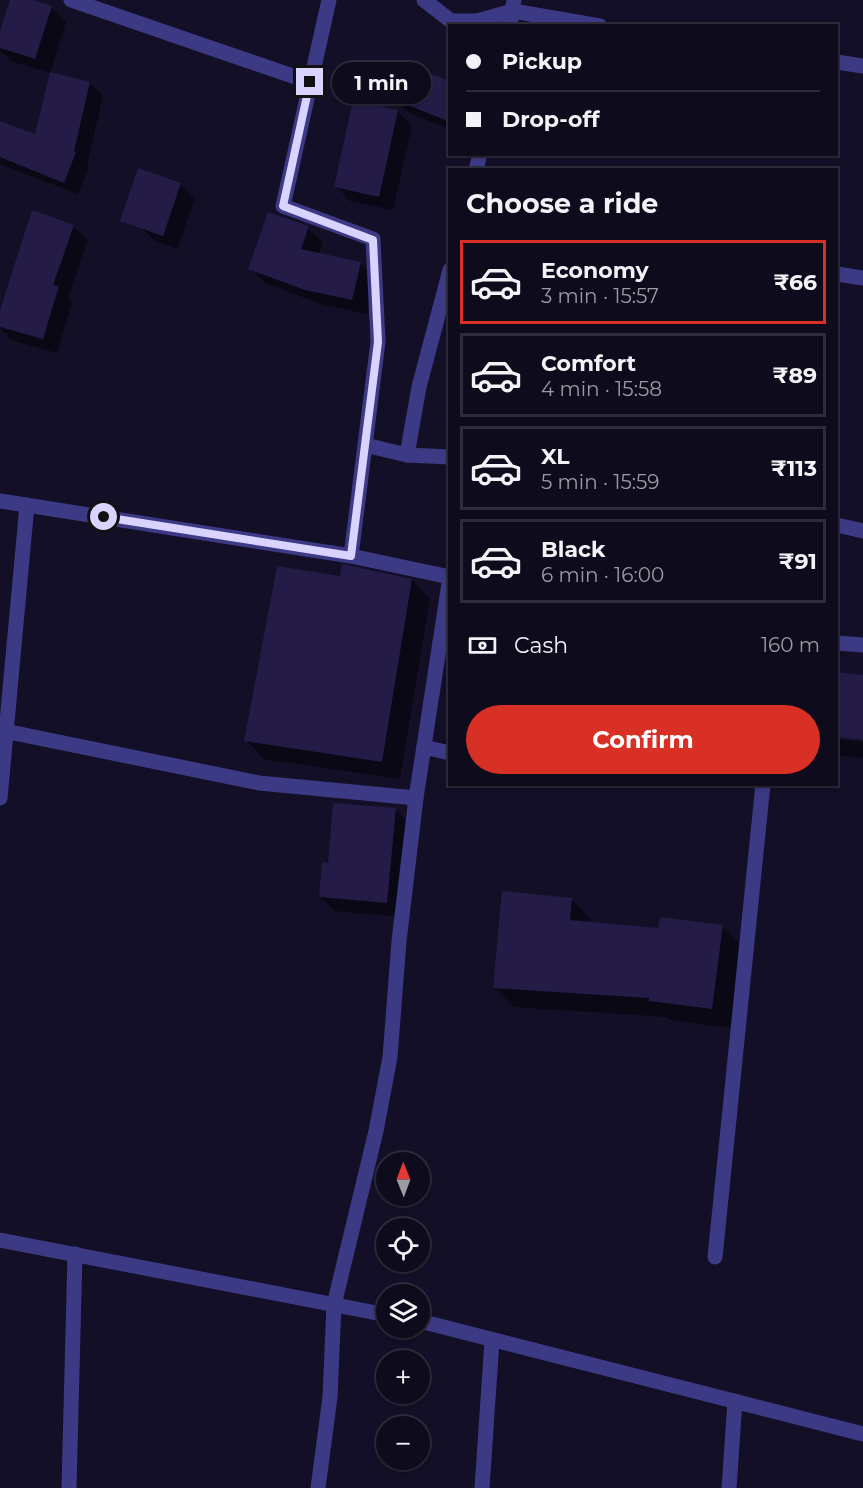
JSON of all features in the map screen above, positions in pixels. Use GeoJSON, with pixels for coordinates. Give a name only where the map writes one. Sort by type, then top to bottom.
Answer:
{"type":"FeatureCollection","features":[{"type":"Feature","properties":{"kind":"street"},"geometry":{"type":"LineString","coordinates":[[71,0],[310,82]]}},
{"type":"Feature","properties":{"kind":"street"},"geometry":{"type":"LineString","coordinates":[[330,0],[283,206],[373,240],[378,342],[351,556]]}},
{"type":"Feature","properties":{"kind":"street"},"geometry":{"type":"LineString","coordinates":[[424,0],[451,21],[477,21],[512,12],[587,24]]}},
{"type":"Feature","properties":{"kind":"street"},"geometry":{"type":"LineString","coordinates":[[838,62],[863,66]]}},
{"type":"Feature","properties":{"kind":"street"},"geometry":{"type":"LineString","coordinates":[[838,274],[863,278]]}},
{"type":"Feature","properties":{"kind":"street"},"geometry":{"type":"LineString","coordinates":[[407,454],[419,387],[448,278]]}},
{"type":"Feature","properties":{"kind":"street"},"geometry":{"type":"LineString","coordinates":[[365,446],[407,454],[448,456]]}},
{"type":"Feature","properties":{"kind":"street"},"geometry":{"type":"LineString","coordinates":[[0,501],[351,556],[448,577]]}},
{"type":"Feature","properties":{"kind":"street"},"geometry":{"type":"LineString","coordinates":[[0,798],[3,730],[27,505]]}},
{"type":"Feature","properties":{"kind":"street"},"geometry":{"type":"LineString","coordinates":[[838,525],[863,531]]}},
{"type":"Feature","properties":{"kind":"street"},"geometry":{"type":"LineString","coordinates":[[318,1488],[330,1397],[334,1305],[376,1131],[390,1057],[399,941],[416,798],[448,590]]}},
{"type":"Feature","properties":{"kind":"street"},"geometry":{"type":"LineString","coordinates":[[838,643],[863,645]]}},
{"type":"Feature","properties":{"kind":"street"},"geometry":{"type":"LineString","coordinates":[[3,730],[259,783],[416,798]]}},
{"type":"Feature","properties":{"kind":"street"},"geometry":{"type":"LineString","coordinates":[[424,747],[448,753]]}},
{"type":"Feature","properties":{"kind":"street"},"geometry":{"type":"LineString","coordinates":[[716,1257],[763,786]]}},
{"type":"Feature","properties":{"kind":"street"},"geometry":{"type":"LineString","coordinates":[[0,1240],[376,1313]]}},
{"type":"Feature","properties":{"kind":"street"},"geometry":{"type":"LineString","coordinates":[[69,1488],[75,1254]]}},
{"type":"Feature","properties":{"kind":"street"},"geometry":{"type":"LineString","coordinates":[[430,1324],[863,1434]]}},
{"type":"Feature","properties":{"kind":"street"},"geometry":{"type":"LineString","coordinates":[[482,1488],[492,1340]]}},
{"type":"Feature","properties":{"kind":"street"},"geometry":{"type":"LineString","coordinates":[[729,1488],[735,1401]]}},
{"type":"Feature","properties":{"kind":"building"},"geometry":{"type":"Polygon","coordinates":[[[10,0],[33,0],[52,6],[35,59],[0,48],[0,31],[10,0]]]}},
{"type":"Feature","properties":{"kind":"building"},"geometry":{"type":"Polygon","coordinates":[[[407,64],[448,80],[448,121],[393,99],[407,64]]]}},
{"type":"Feature","properties":{"kind":"building"},"geometry":{"type":"Polygon","coordinates":[[[50,72],[90,82],[74,151],[76,152],[64,183],[0,157],[0,121],[35,134],[50,72]]]}},
{"type":"Feature","properties":{"kind":"building"},"geometry":{"type":"Polygon","coordinates":[[[353,100],[398,110],[379,197],[334,187],[353,100]]]}},
{"type":"Feature","properties":{"kind":"building"},"geometry":{"type":"Polygon","coordinates":[[[138,168],[181,183],[163,236],[120,221],[138,168]]]}},
{"type":"Feature","properties":{"kind":"building"},"geometry":{"type":"Polygon","coordinates":[[[32,210],[74,225],[53,285],[59,286],[43,339],[0,327],[0,310],[32,210]]]}},
{"type":"Feature","properties":{"kind":"building"},"geometry":{"type":"Polygon","coordinates":[[[268,212],[309,226],[301,249],[361,262],[352,300],[305,290],[248,269],[268,212]]]}},
{"type":"Feature","properties":{"kind":"building"},"geometry":{"type":"Polygon","coordinates":[[[342,564],[412,579],[382,762],[244,741],[277,566],[340,576],[342,564]]]}},
{"type":"Feature","properties":{"kind":"building"},"geometry":{"type":"Polygon","coordinates":[[[838,672],[863,675],[863,740],[838,737],[838,672]]]}},
{"type":"Feature","properties":{"kind":"building"},"geometry":{"type":"Polygon","coordinates":[[[333,803],[396,808],[387,903],[319,897],[322,862],[328,863],[333,803]]]}},
{"type":"Feature","properties":{"kind":"building"},"geometry":{"type":"Polygon","coordinates":[[[502,891],[572,898],[570,920],[658,928],[660,917],[723,925],[712,1009],[649,1001],[649,998],[493,988],[502,891]]]}},
{"type":"Feature","properties":{"kind":"route"},"geometry":{"type":"LineString","coordinates":[[104,517],[351,556],[378,342],[373,240],[283,206],[310,82]]}}]}
